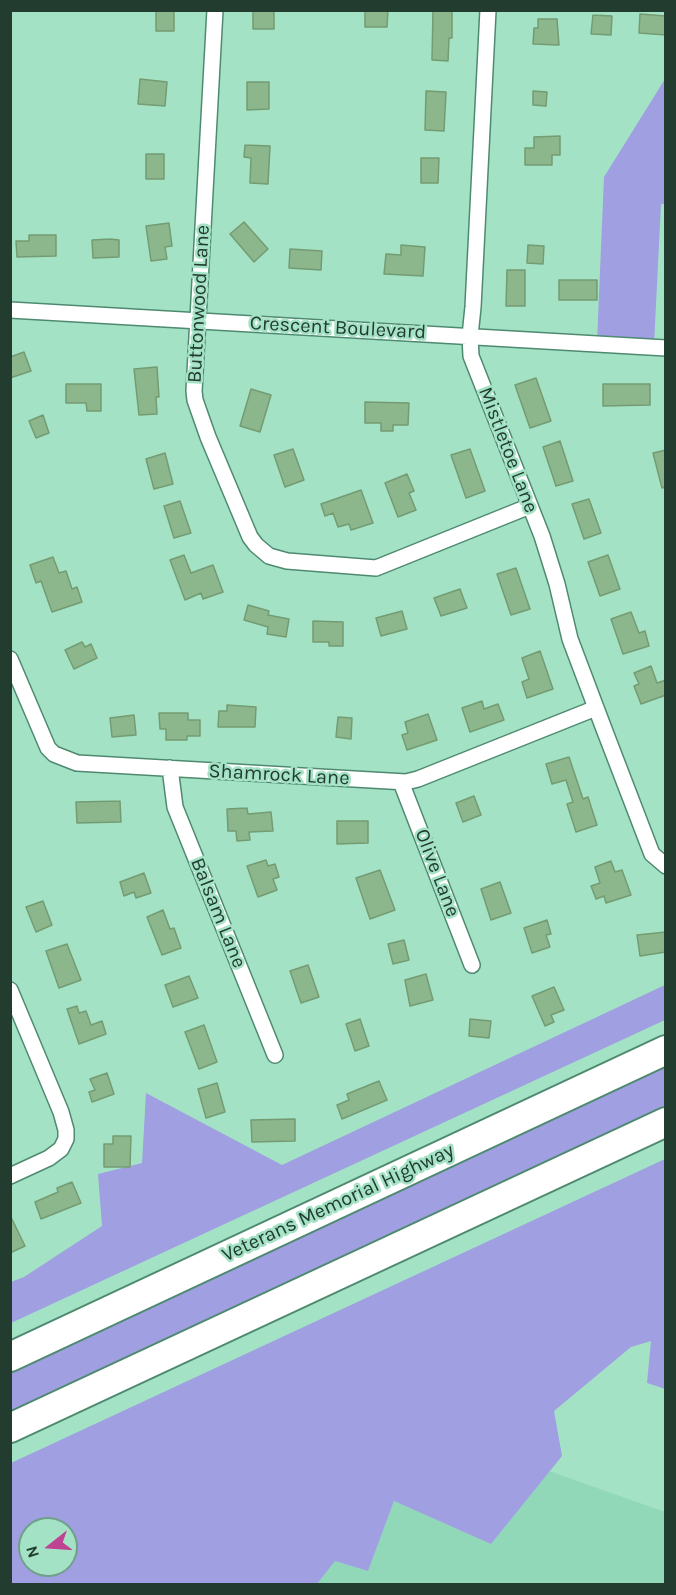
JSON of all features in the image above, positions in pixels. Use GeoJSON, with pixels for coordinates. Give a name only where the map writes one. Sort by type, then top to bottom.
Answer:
{"type":"FeatureCollection","features":[{"type":"Feature","properties":{"kind":"highway","name":"Veterans Memorial Highway"},"geometry":{"type":"LineString","coordinates":[[12,1356],[666,1050]]}},
{"type":"Feature","properties":{"kind":"highway"},"geometry":{"type":"LineString","coordinates":[[18,1425],[666,1122]]}},
{"type":"Feature","properties":{"kind":"street","name":"Buttonwood Lane"},"geometry":{"type":"LineString","coordinates":[[215,10],[197,320],[195,400],[250,537],[269,556],[287,561],[376,568],[530,506]]}},
{"type":"Feature","properties":{"kind":"street","name":"Mistletoe Lane"},"geometry":{"type":"LineString","coordinates":[[488,10],[470,336],[471,356],[530,506],[557,584],[570,639],[596,708],[652,854],[666,866]]}},
{"type":"Feature","properties":{"kind":"street","name":"Crescent Boulevard"},"geometry":{"type":"LineString","coordinates":[[10,310],[666,348]]}},
{"type":"Feature","properties":{"kind":"street","name":"Shamrock Lane"},"geometry":{"type":"LineString","coordinates":[[10,659],[16,689],[43,741],[54,754],[77,763],[401,782],[418,779],[596,708]]}},
{"type":"Feature","properties":{"kind":"street","name":"Balsam Lane"},"geometry":{"type":"LineString","coordinates":[[170,768],[175,807],[276,1055]]}},
{"type":"Feature","properties":{"kind":"street","name":"Olive Lane"},"geometry":{"type":"LineString","coordinates":[[401,782],[472,965]]}},
{"type":"Feature","properties":{"kind":"street"},"geometry":{"type":"LineString","coordinates":[[10,990],[61,1112],[66,1139],[61,1149],[49,1158],[10,1176]]}},
{"type":"Feature","properties":{"kind":"shaded area"},"geometry":{"type":"Polygon","coordinates":[[[665,79],[666,204],[661,204],[654,345],[597,342],[604,177],[665,79]]]}},
{"type":"Feature","properties":{"kind":"shaded area"},"geometry":{"type":"Polygon","coordinates":[[[665,985],[665,1020],[11,1323],[11,1282],[24,1277],[102,1226],[98,1174],[142,1163],[146,1093],[282,1165],[665,985]]]}},
{"type":"Feature","properties":{"kind":"shaded area"},"geometry":{"type":"Polygon","coordinates":[[[665,1059],[665,1112],[11,1419],[10,1366],[665,1059]]]}},
{"type":"Feature","properties":{"kind":"shaded area"},"geometry":{"type":"Polygon","coordinates":[[[665,1159],[665,1389],[647,1383],[651,1341],[631,1347],[554,1411],[562,1456],[491,1544],[394,1501],[368,1571],[335,1561],[317,1584],[11,1584],[11,1463],[665,1159]]]}},
{"type":"Feature","properties":{"kind":"shaded area"},"geometry":{"type":"Polygon","coordinates":[[[549,1471],[665,1512],[665,1584],[317,1584],[335,1561],[368,1571],[394,1501],[491,1544],[549,1471]]]}},
{"type":"Feature","properties":{"kind":"building"},"geometry":{"type":"Polygon","coordinates":[[[156,10],[174,10],[174,31],[156,31],[156,10]]]}},
{"type":"Feature","properties":{"kind":"building"},"geometry":{"type":"Polygon","coordinates":[[[253,10],[274,10],[274,29],[253,29],[253,10]]]}},
{"type":"Feature","properties":{"kind":"building"},"geometry":{"type":"Polygon","coordinates":[[[365,10],[388,10],[387,27],[365,27],[365,10]]]}},
{"type":"Feature","properties":{"kind":"building"},"geometry":{"type":"Polygon","coordinates":[[[433,10],[452,10],[452,38],[449,38],[448,61],[432,60],[433,10]]]}},
{"type":"Feature","properties":{"kind":"building"},"geometry":{"type":"Polygon","coordinates":[[[640,14],[666,16],[666,35],[639,33],[640,14]]]}},
{"type":"Feature","properties":{"kind":"building"},"geometry":{"type":"Polygon","coordinates":[[[593,15],[612,16],[611,35],[591,34],[593,15]]]}},
{"type":"Feature","properties":{"kind":"building"},"geometry":{"type":"Polygon","coordinates":[[[538,19],[557,19],[559,45],[533,44],[534,28],[538,28],[538,19]]]}},
{"type":"Feature","properties":{"kind":"building"},"geometry":{"type":"Polygon","coordinates":[[[140,79],[167,82],[165,106],[138,104],[140,79]]]}},
{"type":"Feature","properties":{"kind":"building"},"geometry":{"type":"Polygon","coordinates":[[[247,82],[269,82],[269,109],[247,110],[247,82]]]}},
{"type":"Feature","properties":{"kind":"building"},"geometry":{"type":"Polygon","coordinates":[[[426,91],[446,92],[444,131],[425,130],[426,91]]]}},
{"type":"Feature","properties":{"kind":"building"},"geometry":{"type":"Polygon","coordinates":[[[533,91],[547,92],[546,106],[533,105],[533,91]]]}},
{"type":"Feature","properties":{"kind":"building"},"geometry":{"type":"Polygon","coordinates":[[[560,136],[560,155],[552,155],[552,165],[525,165],[525,148],[534,148],[534,137],[560,136]]]}},
{"type":"Feature","properties":{"kind":"building"},"geometry":{"type":"Polygon","coordinates":[[[245,145],[270,146],[268,184],[250,183],[251,158],[244,157],[245,145]]]}},
{"type":"Feature","properties":{"kind":"building"},"geometry":{"type":"Polygon","coordinates":[[[146,154],[164,154],[164,179],[146,179],[146,154]]]}},
{"type":"Feature","properties":{"kind":"building"},"geometry":{"type":"Polygon","coordinates":[[[421,158],[439,158],[438,183],[421,183],[421,158]]]}},
{"type":"Feature","properties":{"kind":"building"},"geometry":{"type":"Polygon","coordinates":[[[244,222],[268,249],[254,262],[230,234],[244,222]]]}},
{"type":"Feature","properties":{"kind":"building"},"geometry":{"type":"Polygon","coordinates":[[[169,223],[172,246],[165,247],[167,259],[151,261],[146,226],[169,223]]]}},
{"type":"Feature","properties":{"kind":"building"},"geometry":{"type":"Polygon","coordinates":[[[29,235],[56,235],[56,256],[17,257],[16,241],[29,241],[29,235]]]}},
{"type":"Feature","properties":{"kind":"building"},"geometry":{"type":"Polygon","coordinates":[[[92,240],[119,240],[119,257],[93,258],[92,240]]]}},
{"type":"Feature","properties":{"kind":"building"},"geometry":{"type":"Polygon","coordinates":[[[401,245],[425,247],[423,276],[384,274],[386,254],[401,255],[401,245]]]}},
{"type":"Feature","properties":{"kind":"building"},"geometry":{"type":"Polygon","coordinates":[[[528,245],[544,246],[543,264],[527,263],[528,245]]]}},
{"type":"Feature","properties":{"kind":"building"},"geometry":{"type":"Polygon","coordinates":[[[290,249],[322,251],[321,270],[289,268],[290,249]]]}},
{"type":"Feature","properties":{"kind":"building"},"geometry":{"type":"Polygon","coordinates":[[[507,270],[525,270],[525,306],[506,306],[507,270]]]}},
{"type":"Feature","properties":{"kind":"building"},"geometry":{"type":"Polygon","coordinates":[[[559,280],[597,280],[597,300],[559,300],[559,280]]]}},
{"type":"Feature","properties":{"kind":"building"},"geometry":{"type":"Polygon","coordinates":[[[24,352],[31,371],[10,378],[10,357],[24,352]]]}},
{"type":"Feature","properties":{"kind":"building"},"geometry":{"type":"Polygon","coordinates":[[[157,367],[159,397],[156,397],[157,414],[139,415],[134,369],[157,367]]]}},
{"type":"Feature","properties":{"kind":"building"},"geometry":{"type":"Polygon","coordinates":[[[536,378],[551,421],[530,428],[515,385],[536,378]]]}},
{"type":"Feature","properties":{"kind":"building"},"geometry":{"type":"Polygon","coordinates":[[[66,384],[101,384],[101,411],[87,411],[86,403],[66,403],[66,384]]]}},
{"type":"Feature","properties":{"kind":"building"},"geometry":{"type":"Polygon","coordinates":[[[603,384],[650,384],[650,405],[603,406],[603,384]]]}},
{"type":"Feature","properties":{"kind":"building"},"geometry":{"type":"Polygon","coordinates":[[[251,389],[271,395],[260,432],[240,426],[251,389]]]}},
{"type":"Feature","properties":{"kind":"building"},"geometry":{"type":"Polygon","coordinates":[[[365,402],[409,403],[408,425],[393,425],[393,431],[381,431],[381,423],[365,423],[365,402]]]}},
{"type":"Feature","properties":{"kind":"building"},"geometry":{"type":"Polygon","coordinates":[[[43,415],[49,433],[36,438],[29,421],[43,415]]]}},
{"type":"Feature","properties":{"kind":"building"},"geometry":{"type":"Polygon","coordinates":[[[560,441],[573,481],[556,486],[543,447],[560,441]]]}},
{"type":"Feature","properties":{"kind":"building"},"geometry":{"type":"Polygon","coordinates":[[[293,449],[304,480],[285,487],[274,455],[293,449]]]}},
{"type":"Feature","properties":{"kind":"building"},"geometry":{"type":"Polygon","coordinates":[[[470,449],[485,491],[466,498],[451,455],[470,449]]]}},
{"type":"Feature","properties":{"kind":"building"},"geometry":{"type":"Polygon","coordinates":[[[666,450],[666,487],[662,488],[653,453],[666,450]]]}},
{"type":"Feature","properties":{"kind":"building"},"geometry":{"type":"Polygon","coordinates":[[[165,453],[173,484],[154,489],[146,459],[165,453]]]}},
{"type":"Feature","properties":{"kind":"building"},"geometry":{"type":"Polygon","coordinates":[[[407,474],[414,491],[409,493],[416,510],[398,517],[385,483],[407,474]]]}},
{"type":"Feature","properties":{"kind":"building"},"geometry":{"type":"Polygon","coordinates":[[[361,490],[373,523],[351,530],[349,524],[338,527],[333,513],[325,516],[321,504],[361,490]]]}},
{"type":"Feature","properties":{"kind":"building"},"geometry":{"type":"Polygon","coordinates":[[[589,499],[601,533],[584,539],[572,504],[589,499]]]}},
{"type":"Feature","properties":{"kind":"building"},"geometry":{"type":"Polygon","coordinates":[[[180,501],[191,533],[174,538],[164,506],[180,501]]]}},
{"type":"Feature","properties":{"kind":"building"},"geometry":{"type":"Polygon","coordinates":[[[184,555],[191,573],[213,565],[223,592],[203,599],[201,593],[185,600],[170,560],[184,555]]]}},
{"type":"Feature","properties":{"kind":"building"},"geometry":{"type":"Polygon","coordinates":[[[608,555],[620,589],[600,596],[588,562],[608,555]]]}},
{"type":"Feature","properties":{"kind":"building"},"geometry":{"type":"Polygon","coordinates":[[[53,557],[59,573],[66,571],[72,589],[77,587],[82,602],[52,612],[41,581],[36,583],[30,565],[53,557]]]}},
{"type":"Feature","properties":{"kind":"building"},"geometry":{"type":"Polygon","coordinates":[[[516,568],[530,609],[511,615],[497,574],[516,568]]]}},
{"type":"Feature","properties":{"kind":"building"},"geometry":{"type":"Polygon","coordinates":[[[460,589],[467,608],[441,616],[434,598],[460,589]]]}},
{"type":"Feature","properties":{"kind":"building"},"geometry":{"type":"Polygon","coordinates":[[[248,605],[269,611],[268,615],[289,619],[286,637],[267,634],[268,627],[244,620],[248,605]]]}},
{"type":"Feature","properties":{"kind":"building"},"geometry":{"type":"Polygon","coordinates":[[[402,611],[407,629],[381,636],[376,618],[402,611]]]}},
{"type":"Feature","properties":{"kind":"building"},"geometry":{"type":"Polygon","coordinates":[[[631,612],[639,633],[645,631],[649,646],[623,654],[611,619],[631,612]]]}},
{"type":"Feature","properties":{"kind":"building"},"geometry":{"type":"Polygon","coordinates":[[[313,621],[343,622],[343,646],[329,646],[329,642],[313,642],[313,621]]]}},
{"type":"Feature","properties":{"kind":"building"},"geometry":{"type":"Polygon","coordinates":[[[82,642],[85,647],[91,644],[97,658],[74,669],[65,650],[82,642]]]}},
{"type":"Feature","properties":{"kind":"building"},"geometry":{"type":"Polygon","coordinates":[[[540,651],[553,689],[527,698],[522,682],[529,679],[522,658],[540,651]]]}},
{"type":"Feature","properties":{"kind":"building"},"geometry":{"type":"Polygon","coordinates":[[[651,666],[657,683],[666,680],[666,695],[641,704],[634,686],[639,684],[634,673],[651,666]]]}},
{"type":"Feature","properties":{"kind":"building"},"geometry":{"type":"Polygon","coordinates":[[[482,701],[484,709],[498,704],[504,720],[470,732],[462,708],[482,701]]]}},
{"type":"Feature","properties":{"kind":"building"},"geometry":{"type":"Polygon","coordinates":[[[227,705],[256,707],[255,727],[218,727],[219,711],[227,711],[227,705]]]}},
{"type":"Feature","properties":{"kind":"building"},"geometry":{"type":"Polygon","coordinates":[[[159,713],[188,713],[188,720],[200,720],[200,736],[187,736],[187,740],[166,740],[166,729],[160,729],[159,713]]]}},
{"type":"Feature","properties":{"kind":"building"},"geometry":{"type":"Polygon","coordinates":[[[428,714],[437,740],[407,750],[402,735],[408,733],[405,722],[428,714]]]}},
{"type":"Feature","properties":{"kind":"building"},"geometry":{"type":"Polygon","coordinates":[[[134,715],[136,735],[112,737],[110,718],[134,715]]]}},
{"type":"Feature","properties":{"kind":"building"},"geometry":{"type":"Polygon","coordinates":[[[338,717],[352,718],[351,739],[336,737],[338,717]]]}},
{"type":"Feature","properties":{"kind":"building"},"geometry":{"type":"Polygon","coordinates":[[[569,757],[583,799],[588,797],[597,825],[576,832],[567,804],[573,802],[566,780],[552,784],[546,764],[569,757]]]}},
{"type":"Feature","properties":{"kind":"building"},"geometry":{"type":"Polygon","coordinates":[[[474,796],[481,815],[463,822],[456,803],[474,796]]]}},
{"type":"Feature","properties":{"kind":"building"},"geometry":{"type":"Polygon","coordinates":[[[120,801],[121,822],[77,823],[76,802],[120,801]]]}},
{"type":"Feature","properties":{"kind":"building"},"geometry":{"type":"Polygon","coordinates":[[[247,808],[248,814],[271,812],[273,831],[249,832],[250,840],[237,841],[236,831],[228,831],[227,809],[247,808]]]}},
{"type":"Feature","properties":{"kind":"building"},"geometry":{"type":"Polygon","coordinates":[[[337,821],[368,821],[368,843],[337,844],[337,821]]]}},
{"type":"Feature","properties":{"kind":"building"},"geometry":{"type":"Polygon","coordinates":[[[266,860],[268,866],[275,864],[279,877],[273,879],[277,890],[258,897],[247,866],[266,860]]]}},
{"type":"Feature","properties":{"kind":"building"},"geometry":{"type":"Polygon","coordinates":[[[611,861],[615,872],[622,870],[631,895],[606,903],[604,896],[596,899],[591,886],[600,883],[595,867],[611,861]]]}},
{"type":"Feature","properties":{"kind":"building"},"geometry":{"type":"Polygon","coordinates":[[[380,870],[395,910],[370,919],[356,878],[380,870]]]}},
{"type":"Feature","properties":{"kind":"building"},"geometry":{"type":"Polygon","coordinates":[[[144,873],[151,893],[136,898],[134,892],[124,896],[120,882],[144,873]]]}},
{"type":"Feature","properties":{"kind":"building"},"geometry":{"type":"Polygon","coordinates":[[[500,882],[511,913],[491,920],[481,889],[500,882]]]}},
{"type":"Feature","properties":{"kind":"building"},"geometry":{"type":"Polygon","coordinates":[[[43,901],[52,925],[36,932],[26,907],[43,901]]]}},
{"type":"Feature","properties":{"kind":"building"},"geometry":{"type":"Polygon","coordinates":[[[163,910],[170,929],[174,928],[181,948],[162,955],[147,917],[163,910]]]}},
{"type":"Feature","properties":{"kind":"building"},"geometry":{"type":"Polygon","coordinates":[[[547,920],[551,934],[546,935],[550,947],[532,953],[524,928],[547,920]]]}},
{"type":"Feature","properties":{"kind":"building"},"geometry":{"type":"Polygon","coordinates":[[[666,932],[666,952],[640,956],[637,935],[666,932]]]}},
{"type":"Feature","properties":{"kind":"building"},"geometry":{"type":"Polygon","coordinates":[[[404,940],[409,960],[393,964],[388,944],[404,940]]]}},
{"type":"Feature","properties":{"kind":"building"},"geometry":{"type":"Polygon","coordinates":[[[67,944],[81,980],[59,988],[46,951],[67,944]]]}},
{"type":"Feature","properties":{"kind":"building"},"geometry":{"type":"Polygon","coordinates":[[[308,965],[319,997],[301,1003],[290,971],[308,965]]]}},
{"type":"Feature","properties":{"kind":"building"},"geometry":{"type":"Polygon","coordinates":[[[426,974],[433,1000],[410,1006],[405,980],[426,974]]]}},
{"type":"Feature","properties":{"kind":"building"},"geometry":{"type":"Polygon","coordinates":[[[189,976],[198,998],[173,1007],[165,985],[189,976]]]}},
{"type":"Feature","properties":{"kind":"building"},"geometry":{"type":"Polygon","coordinates":[[[554,987],[564,1010],[551,1015],[554,1022],[545,1026],[532,996],[554,987]]]}},
{"type":"Feature","properties":{"kind":"building"},"geometry":{"type":"Polygon","coordinates":[[[77,1006],[79,1013],[86,1011],[91,1025],[102,1021],[106,1034],[79,1044],[67,1009],[77,1006]]]}},
{"type":"Feature","properties":{"kind":"building"},"geometry":{"type":"Polygon","coordinates":[[[360,1019],[369,1046],[355,1051],[346,1024],[360,1019]]]}},
{"type":"Feature","properties":{"kind":"building"},"geometry":{"type":"Polygon","coordinates":[[[470,1019],[491,1021],[489,1038],[469,1036],[470,1019]]]}},
{"type":"Feature","properties":{"kind":"building"},"geometry":{"type":"Polygon","coordinates":[[[204,1025],[217,1062],[199,1069],[185,1032],[204,1025]]]}},
{"type":"Feature","properties":{"kind":"building"},"geometry":{"type":"Polygon","coordinates":[[[107,1073],[114,1094],[92,1102],[89,1092],[95,1090],[90,1079],[107,1073]]]}},
{"type":"Feature","properties":{"kind":"building"},"geometry":{"type":"Polygon","coordinates":[[[379,1081],[387,1100],[342,1119],[337,1105],[349,1100],[347,1094],[379,1081]]]}},
{"type":"Feature","properties":{"kind":"building"},"geometry":{"type":"Polygon","coordinates":[[[217,1083],[225,1112],[206,1118],[198,1089],[217,1083]]]}},
{"type":"Feature","properties":{"kind":"building"},"geometry":{"type":"Polygon","coordinates":[[[295,1119],[295,1141],[252,1142],[251,1120],[295,1119]]]}},
{"type":"Feature","properties":{"kind":"building"},"geometry":{"type":"Polygon","coordinates":[[[113,1136],[131,1136],[130,1167],[104,1167],[104,1144],[113,1144],[113,1136]]]}},
{"type":"Feature","properties":{"kind":"building"},"geometry":{"type":"Polygon","coordinates":[[[72,1182],[81,1203],[41,1219],[35,1202],[58,1192],[57,1188],[72,1182]]]}},
{"type":"Feature","properties":{"kind":"building"},"geometry":{"type":"Polygon","coordinates":[[[10,1215],[25,1246],[10,1253],[10,1215]]]}}]}
